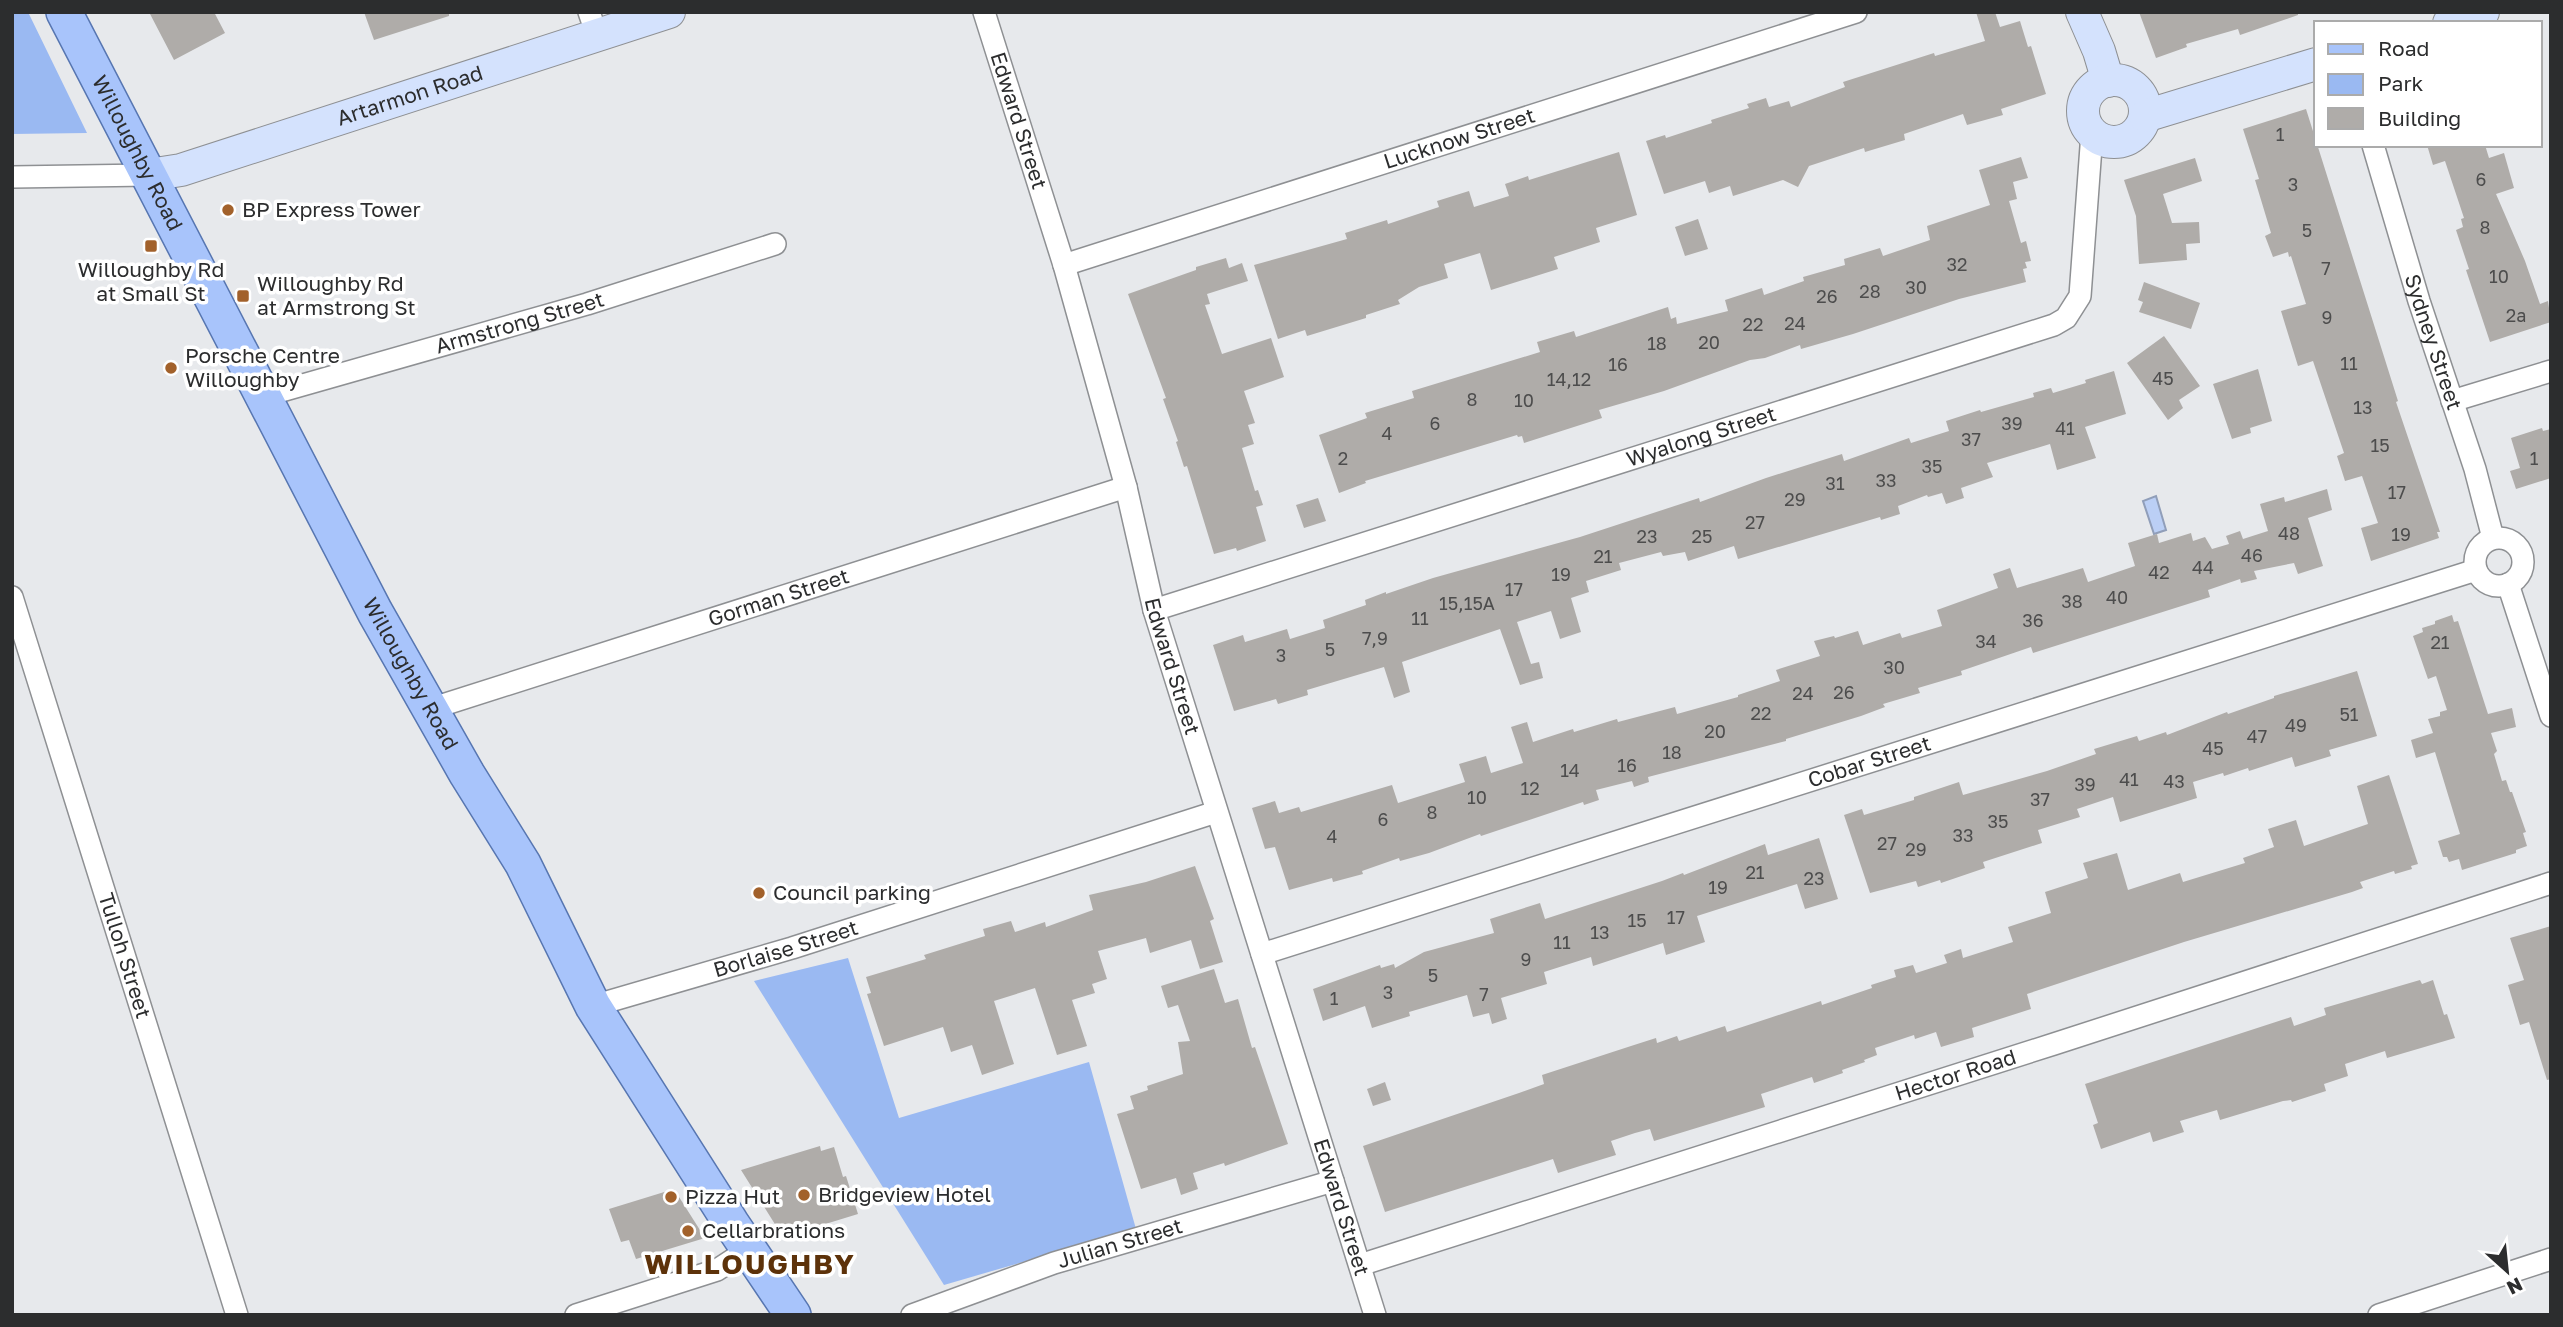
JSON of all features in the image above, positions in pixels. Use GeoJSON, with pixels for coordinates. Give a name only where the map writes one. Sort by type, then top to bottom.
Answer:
{"type":"FeatureCollection","features":[{"type":"Feature","properties":{"kind":"main road","name":"Willoughby Road"},"geometry":{"type":"LineString","coordinates":[[64,12],[375,612],[467,774],[523,864],[593,1006],[656,1108],[793,1315]]}},
{"type":"Feature","properties":{"kind":"street","name":"Artarmon Road"},"geometry":{"type":"LineString","coordinates":[[149,174],[181,170],[593,24],[669,12]]}},
{"type":"Feature","properties":{"kind":"street","name":"Edward Street"},"geometry":{"type":"LineString","coordinates":[[984,12],[1063,265],[1126,487],[1154,610],[1375,1315]]}},
{"type":"Feature","properties":{"kind":"street","name":"Lucknow Street"},"geometry":{"type":"LineString","coordinates":[[1063,265],[1856,12]]}},
{"type":"Feature","properties":{"kind":"street"},"geometry":{"type":"LineString","coordinates":[[2082,12],[2099,51],[2108,81]]}},
{"type":"Feature","properties":{"kind":"street"},"geometry":{"type":"LineString","coordinates":[[2455,21],[2483,12]]}},
{"type":"Feature","properties":{"kind":"street"},"geometry":{"type":"LineString","coordinates":[[2145,116],[2314,65]]}},
{"type":"Feature","properties":{"kind":"street"},"geometry":{"type":"LineString","coordinates":[[2108,81],[2127,83],[2136,89],[2145,106],[2145,116],[2136,133],[2128,139],[2109,142],[2092,133],[2083,117],[2086,98],[2099,85],[2108,81]]}},
{"type":"Feature","properties":{"kind":"street","name":"Wyalong Street"},"geometry":{"type":"LineString","coordinates":[[1154,610],[2054,325],[2066,318],[2075,308],[2080,296],[2092,133]]}},
{"type":"Feature","properties":{"kind":"street","name":"Sydney Street"},"geometry":{"type":"LineString","coordinates":[[2374,147],[2419,300],[2475,469],[2493,538]]}},
{"type":"Feature","properties":{"kind":"street"},"geometry":{"type":"LineString","coordinates":[[12,177],[149,174]]}},
{"type":"Feature","properties":{"kind":"street","name":"Armstrong Street"},"geometry":{"type":"LineString","coordinates":[[264,396],[587,304],[775,244]]}},
{"type":"Feature","properties":{"kind":"street"},"geometry":{"type":"LineString","coordinates":[[2452,401],[2551,371]]}},
{"type":"Feature","properties":{"kind":"street","name":"Gorman Street"},"geometry":{"type":"LineString","coordinates":[[430,709],[1126,487]]}},
{"type":"Feature","properties":{"kind":"street"},"geometry":{"type":"LineString","coordinates":[[2501,537],[2516,544],[2523,558],[2520,574],[2508,584],[2493,585],[2476,570],[2475,562],[2480,547],[2493,538],[2501,537]]}},
{"type":"Feature","properties":{"kind":"street","name":"Cobar Street"},"geometry":{"type":"LineString","coordinates":[[1262,954],[2476,570]]}},
{"type":"Feature","properties":{"kind":"street"},"geometry":{"type":"LineString","coordinates":[[2508,584],[2551,716]]}},
{"type":"Feature","properties":{"kind":"street","name":"Tulloh Street"},"geometry":{"type":"LineString","coordinates":[[12,597],[237,1315]]}},
{"type":"Feature","properties":{"kind":"street","name":"Borlaise Street"},"geometry":{"type":"LineString","coordinates":[[593,1006],[792,947],[1216,812]]}},
{"type":"Feature","properties":{"kind":"street","name":"Hector Road"},"geometry":{"type":"LineString","coordinates":[[1360,1265],[2551,883]]}},
{"type":"Feature","properties":{"kind":"street","name":"Julian Street"},"geometry":{"type":"LineString","coordinates":[[912,1315],[1054,1263],[1333,1181]]}},
{"type":"Feature","properties":{"kind":"street"},"geometry":{"type":"LineString","coordinates":[[576,1315],[717,1270],[749,1249]]}},
{"type":"Feature","properties":{"kind":"street"},"geometry":{"type":"LineString","coordinates":[[2379,1315],[2551,1259]]}},
{"type":"Feature","properties":{"kind":"green space"},"geometry":{"type":"Polygon","coordinates":[[[12,12],[28,12],[87,133],[12,134],[12,12]]]}},
{"type":"Feature","properties":{"kind":"green space"},"geometry":{"type":"Polygon","coordinates":[[[848,958],[899,1118],[1089,1062],[1136,1229],[944,1285],[754,981],[848,958]]]}},
{"type":"Feature","properties":{"kind":"shaded area"},"geometry":{"type":"Polygon","coordinates":[[[2156,496],[2166,530],[2154,534],[2143,501],[2156,496]]]}},
{"type":"Feature","properties":{"kind":"building"},"geometry":{"type":"Polygon","coordinates":[[[149,12],[214,12],[225,33],[174,60],[149,12]]]}},
{"type":"Feature","properties":{"kind":"building"},"geometry":{"type":"Polygon","coordinates":[[[364,12],[449,12],[449,16],[374,40],[364,12]]]}},
{"type":"Feature","properties":{"kind":"building"},"geometry":{"type":"Polygon","coordinates":[[[1976,12],[1995,12],[2000,27],[2020,21],[2046,94],[2001,109],[2003,115],[1967,125],[1963,114],[1904,134],[1905,140],[1865,152],[1864,148],[1809,166],[1798,187],[1783,180],[1733,196],[1730,186],[1709,193],[1705,181],[1664,194],[1646,141],[1665,135],[1666,138],[1712,123],[1711,120],[1749,108],[1747,104],[1766,98],[1769,107],[1789,101],[1791,107],[1845,87],[1843,82],[1934,53],[1935,56],[1985,41],[1976,12]]]}},
{"type":"Feature","properties":{"kind":"building"},"geometry":{"type":"Polygon","coordinates":[[[2139,12],[2298,12],[2298,15],[2240,35],[2238,29],[2186,44],[2187,47],[2156,58],[2139,12]]]}},
{"type":"Feature","properties":{"kind":"building"},"geometry":{"type":"Polygon","coordinates":[[[2306,109],[2314,134],[2314,147],[2318,147],[2398,401],[2396,402],[2440,532],[2437,532],[2439,538],[2371,561],[2361,528],[2378,523],[2362,476],[2345,481],[2337,456],[2344,453],[2313,361],[2298,366],[2281,311],[2306,304],[2291,256],[2289,257],[2288,252],[2273,257],[2265,236],[2271,233],[2255,180],[2259,179],[2243,129],[2306,109]]]}},
{"type":"Feature","properties":{"kind":"building"},"geometry":{"type":"Polygon","coordinates":[[[2428,147],[2486,147],[2489,158],[2504,153],[2514,188],[2496,194],[2540,304],[2548,301],[2551,322],[2490,342],[2456,230],[2463,227],[2461,219],[2464,218],[2445,161],[2433,165],[2428,147]]]}},
{"type":"Feature","properties":{"kind":"building"},"geometry":{"type":"Polygon","coordinates":[[[1619,152],[1637,215],[1596,228],[1600,242],[1554,257],[1558,269],[1491,290],[1480,253],[1444,264],[1448,278],[1419,287],[1398,300],[1400,304],[1366,315],[1366,318],[1307,336],[1305,330],[1278,339],[1254,265],[1347,239],[1345,233],[1387,220],[1388,224],[1439,207],[1437,201],[1469,191],[1474,207],[1509,196],[1505,184],[1528,176],[1529,180],[1619,152]]]}},
{"type":"Feature","properties":{"kind":"building"},"geometry":{"type":"Polygon","coordinates":[[[2021,157],[2028,178],[2013,182],[2017,199],[2009,201],[2021,243],[2026,241],[2031,261],[2025,262],[2027,268],[2023,269],[2026,282],[1959,299],[1801,349],[1800,345],[1765,358],[1750,360],[1664,391],[1599,410],[1602,418],[1524,443],[1522,436],[1517,435],[1365,481],[1366,483],[1339,493],[1319,435],[1367,418],[1365,413],[1414,398],[1412,391],[1540,352],[1537,342],[1574,331],[1576,337],[1668,307],[1671,319],[1676,317],[1677,324],[1728,311],[1725,300],[1762,288],[1764,295],[1804,281],[1803,277],[1845,265],[1844,259],[1880,248],[1883,256],[1930,240],[1927,226],[1990,205],[1979,170],[2021,157]]]}},
{"type":"Feature","properties":{"kind":"building"},"geometry":{"type":"Polygon","coordinates":[[[2195,158],[2202,181],[2163,194],[2172,223],[2199,222],[2200,243],[2186,244],[2187,260],[2139,264],[2136,216],[2124,180],[2195,158]]]}},
{"type":"Feature","properties":{"kind":"building"},"geometry":{"type":"Polygon","coordinates":[[[1698,219],[1708,249],[1685,256],[1675,227],[1698,219]]]}},
{"type":"Feature","properties":{"kind":"building"},"geometry":{"type":"Polygon","coordinates":[[[1226,258],[1229,268],[1242,263],[1248,281],[1207,294],[1210,304],[1205,305],[1222,354],[1271,338],[1284,377],[1244,391],[1255,423],[1248,425],[1254,444],[1242,448],[1255,491],[1258,490],[1263,505],[1256,507],[1266,541],[1237,551],[1236,548],[1214,554],[1187,466],[1184,467],[1176,442],[1178,441],[1163,399],[1166,398],[1128,294],[1226,258]]]}},
{"type":"Feature","properties":{"kind":"building"},"geometry":{"type":"Polygon","coordinates":[[[2144,282],[2200,303],[2191,329],[2139,312],[2143,302],[2138,300],[2144,282]]]}},
{"type":"Feature","properties":{"kind":"building"},"geometry":{"type":"Polygon","coordinates":[[[2164,336],[2200,386],[2179,400],[2183,408],[2168,420],[2127,363],[2164,336]]]}},
{"type":"Feature","properties":{"kind":"building"},"geometry":{"type":"Polygon","coordinates":[[[2258,369],[2272,421],[2250,428],[2251,433],[2232,439],[2213,384],[2258,369]]]}},
{"type":"Feature","properties":{"kind":"building"},"geometry":{"type":"Polygon","coordinates":[[[2114,371],[2126,414],[2085,427],[2096,458],[2057,470],[2050,444],[1987,463],[1993,477],[1961,488],[1964,498],[1946,504],[1942,493],[1928,497],[1927,495],[1898,506],[1900,514],[1881,520],[1880,517],[1738,559],[1734,546],[1688,561],[1685,552],[1663,556],[1661,552],[1619,563],[1621,570],[1586,581],[1589,592],[1571,598],[1581,632],[1560,639],[1551,611],[1517,622],[1531,664],[1539,662],[1543,678],[1520,685],[1500,629],[1402,662],[1410,692],[1394,698],[1384,667],[1307,690],[1308,695],[1278,704],[1276,699],[1234,711],[1213,645],[1243,635],[1245,642],[1287,629],[1290,639],[1325,628],[1323,620],[1366,605],[1365,600],[1386,592],[1580,537],[1699,498],[1700,502],[1842,454],[1844,461],[1909,438],[1911,443],[1949,431],[1946,421],[2034,397],[2033,393],[2051,388],[2053,393],[2114,371]]]}},
{"type":"Feature","properties":{"kind":"building"},"geometry":{"type":"Polygon","coordinates":[[[2542,428],[2543,431],[2551,429],[2551,478],[2516,489],[2510,471],[2520,468],[2511,438],[2542,428]]]}},
{"type":"Feature","properties":{"kind":"building"},"geometry":{"type":"Polygon","coordinates":[[[2327,489],[2332,510],[2308,518],[2323,566],[2298,574],[2294,563],[2254,571],[2257,579],[2241,583],[2240,579],[2208,590],[2210,597],[2033,653],[2031,647],[1961,671],[1962,675],[1918,688],[1920,693],[1883,704],[1885,707],[1861,716],[1786,741],[1648,777],[1649,782],[1634,787],[1632,781],[1596,790],[1599,800],[1584,805],[1583,802],[1481,836],[1480,834],[1429,853],[1400,861],[1399,858],[1362,871],[1363,874],[1333,882],[1332,878],[1289,890],[1275,847],[1265,849],[1252,808],[1275,801],[1279,813],[1299,807],[1301,812],[1392,785],[1398,803],[1465,782],[1459,764],[1486,756],[1491,773],[1523,763],[1511,727],[1527,722],[1533,742],[1617,719],[1618,722],[1675,707],[1677,714],[1738,697],[1780,681],[1776,670],[1820,656],[1814,641],[1858,631],[1863,645],[1900,633],[1902,638],[1942,626],[1937,610],[1998,588],[1993,574],[2010,568],[2017,588],[2083,568],[2088,582],[2135,566],[2128,543],[2157,534],[2159,543],[2191,533],[2193,541],[2205,537],[2212,549],[2229,544],[2226,536],[2240,531],[2243,539],[2268,531],[2260,504],[2284,497],[2285,502],[2327,489]]]}},
{"type":"Feature","properties":{"kind":"building"},"geometry":{"type":"Polygon","coordinates":[[[1318,498],[1326,521],[1304,528],[1296,505],[1318,498]]]}},
{"type":"Feature","properties":{"kind":"building"},"geometry":{"type":"Polygon","coordinates":[[[2452,615],[2454,622],[2458,621],[2488,714],[2512,708],[2516,727],[2491,733],[2502,781],[2506,780],[2512,792],[2526,832],[2523,833],[2527,846],[2516,850],[2516,853],[2462,870],[2459,859],[2449,862],[2447,857],[2443,857],[2438,841],[2460,834],[2435,752],[2416,758],[2411,740],[2433,733],[2428,719],[2440,716],[2440,712],[2447,710],[2436,676],[2428,679],[2413,636],[2423,632],[2422,628],[2435,624],[2435,621],[2452,615]]]}},
{"type":"Feature","properties":{"kind":"building"},"geometry":{"type":"Polygon","coordinates":[[[2357,671],[2377,736],[2329,750],[2331,756],[2295,767],[2292,757],[2249,771],[2248,768],[2193,782],[2197,798],[2120,822],[2113,797],[2077,809],[2080,817],[2038,830],[2042,843],[1983,862],[1985,868],[1941,883],[1940,880],[1918,887],[1916,881],[1870,893],[1844,815],[1862,809],[1864,815],[1914,800],[1914,797],[1959,782],[1963,795],[2096,754],[2094,749],[2137,736],[2139,741],[2166,732],[2167,735],[2274,696],[2357,671]]]}},
{"type":"Feature","properties":{"kind":"building"},"geometry":{"type":"Polygon","coordinates":[[[2389,775],[2418,864],[2411,866],[2412,869],[2395,874],[2394,871],[2360,882],[2363,888],[2352,892],[2184,942],[2027,994],[2031,1009],[1972,1028],[1974,1037],[1941,1047],[1936,1032],[1915,1039],[1914,1035],[1875,1048],[1877,1055],[1842,1070],[1843,1073],[1814,1083],[1812,1077],[1761,1094],[1765,1107],[1654,1141],[1650,1129],[1635,1133],[1611,1141],[1616,1155],[1558,1173],[1553,1159],[1385,1212],[1363,1146],[1544,1084],[1542,1075],[1656,1038],[1657,1043],[1677,1036],[1679,1041],[1725,1026],[1727,1032],[1821,1001],[1822,1005],[1872,988],[1871,985],[1896,977],[1894,970],[1913,965],[1916,973],[1947,963],[1944,955],[1961,949],[1963,958],[2013,942],[2008,927],[2051,913],[2045,892],[2088,878],[2083,863],[2117,853],[2128,890],[2180,873],[2183,882],[2245,863],[2243,858],[2274,847],[2268,829],[2296,820],[2304,846],[2368,824],[2357,786],[2389,775]]]}},
{"type":"Feature","properties":{"kind":"building"},"geometry":{"type":"Polygon","coordinates":[[[1819,838],[1838,899],[1805,909],[1797,884],[1697,916],[1705,942],[1666,955],[1663,943],[1593,966],[1591,957],[1544,972],[1547,984],[1501,998],[1507,1019],[1492,1024],[1489,1013],[1473,1017],[1467,995],[1409,1012],[1410,1016],[1372,1028],[1365,1006],[1323,1021],[1313,989],[1380,965],[1381,968],[1394,964],[1395,968],[1424,952],[1494,933],[1490,919],[1540,903],[1545,919],[1683,873],[1684,875],[1765,844],[1768,855],[1819,838]]]}},
{"type":"Feature","properties":{"kind":"building"},"geometry":{"type":"Polygon","coordinates":[[[1195,866],[1214,919],[1210,921],[1223,962],[1200,969],[1191,940],[1150,953],[1146,938],[1098,951],[1107,979],[1092,984],[1095,993],[1072,1000],[1087,1046],[1057,1055],[1035,988],[994,1001],[1014,1064],[982,1075],[972,1045],[951,1052],[943,1027],[884,1046],[867,994],[871,993],[866,977],[926,959],[924,955],[985,936],[983,929],[1011,921],[1015,932],[1045,922],[1046,927],[1093,910],[1089,895],[1146,882],[1195,866]]]}},
{"type":"Feature","properties":{"kind":"building"},"geometry":{"type":"Polygon","coordinates":[[[2551,926],[2551,1079],[2547,1080],[2529,1022],[2520,1025],[2508,985],[2524,980],[2510,938],[2551,926]]]}},
{"type":"Feature","properties":{"kind":"building"},"geometry":{"type":"Polygon","coordinates":[[[1214,969],[1225,1003],[1238,999],[1252,1048],[1255,1047],[1288,1144],[1225,1166],[1224,1163],[1193,1173],[1198,1189],[1181,1195],[1176,1178],[1141,1189],[1117,1114],[1134,1109],[1130,1096],[1148,1090],[1147,1086],[1183,1074],[1178,1042],[1190,1041],[1178,1005],[1168,1008],[1161,986],[1214,969]]]}},
{"type":"Feature","properties":{"kind":"building"},"geometry":{"type":"Polygon","coordinates":[[[2420,980],[2422,984],[2433,980],[2444,1015],[2447,1014],[2455,1038],[2387,1058],[2385,1051],[2345,1064],[2348,1076],[2324,1084],[2326,1091],[2292,1102],[2283,1101],[2220,1120],[2217,1110],[2180,1121],[2184,1132],[2153,1142],[2150,1132],[2101,1149],[2093,1125],[2098,1123],[2085,1084],[2291,1017],[2294,1026],[2326,1015],[2324,1008],[2420,980]]]}},
{"type":"Feature","properties":{"kind":"building"},"geometry":{"type":"Polygon","coordinates":[[[1385,1082],[1391,1100],[1373,1106],[1367,1089],[1385,1082]]]}},
{"type":"Feature","properties":{"kind":"building","name":"Bridgeview Hotel"},"geometry":{"type":"Polygon","coordinates":[[[820,1146],[821,1151],[834,1147],[858,1214],[783,1237],[741,1170],[820,1146]]]}},
{"type":"Feature","properties":{"kind":"building"},"geometry":{"type":"Polygon","coordinates":[[[674,1189],[705,1238],[636,1259],[629,1240],[621,1242],[609,1209],[674,1189]]]}},
{"type":"Feature","properties":{"kind":"place","name":"BP Express Tower"},"geometry":{"type":"Point","coordinates":[228,210]}},
{"type":"Feature","properties":{"kind":"place","name":"Willoughby Rd at Small St"},"geometry":{"type":"Point","coordinates":[151,246]}},
{"type":"Feature","properties":{"kind":"place","name":"Willoughby Rd at Armstrong St"},"geometry":{"type":"Point","coordinates":[243,296]}},
{"type":"Feature","properties":{"kind":"place","name":"Porsche Centre Willoughby"},"geometry":{"type":"Point","coordinates":[171,368]}},
{"type":"Feature","properties":{"kind":"place","name":"Council parking"},"geometry":{"type":"Point","coordinates":[759,893]}},
{"type":"Feature","properties":{"kind":"place","name":"Bridgeview Hotel"},"geometry":{"type":"Point","coordinates":[804,1195]}},
{"type":"Feature","properties":{"kind":"place","name":"Pizza Hut"},"geometry":{"type":"Point","coordinates":[671,1197]}},
{"type":"Feature","properties":{"kind":"place","name":"Cellarbrations"},"geometry":{"type":"Point","coordinates":[688,1231]}},
{"type":"Feature","properties":{"kind":"district","name":"WILLOUGHBY"},"geometry":{"type":"Point","coordinates":[750,1264]}}]}
